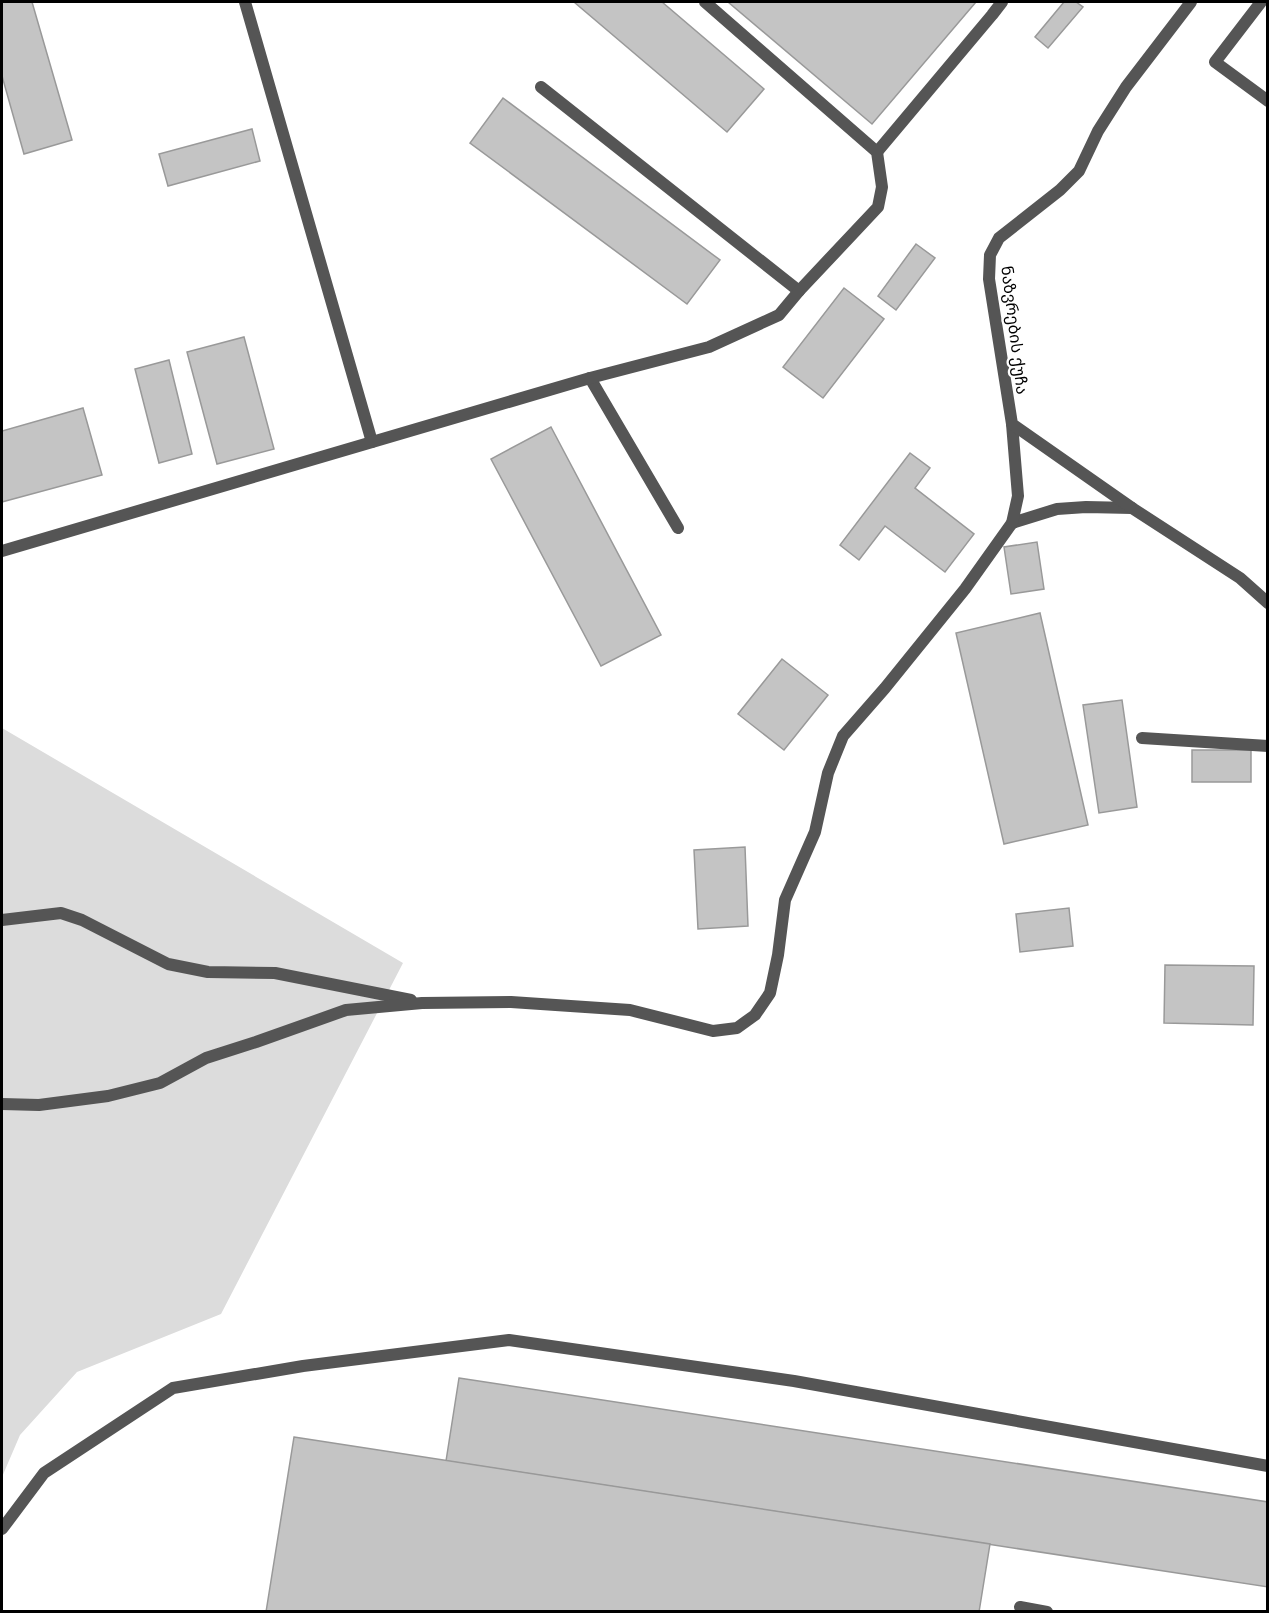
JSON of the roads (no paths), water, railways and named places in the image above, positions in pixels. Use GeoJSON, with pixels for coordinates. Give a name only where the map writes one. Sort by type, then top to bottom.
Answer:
{"type":"FeatureCollection","features":[{"type":"Feature","properties":{"kind":"street"},"geometry":{"type":"LineString","coordinates":[[245,2],[372,442]]}},
{"type":"Feature","properties":{"kind":"street"},"geometry":{"type":"LineString","coordinates":[[2,551],[590,378],[709,347],[779,315],[878,207],[882,187],[877,152],[705,2]]}},
{"type":"Feature","properties":{"kind":"street"},"geometry":{"type":"LineString","coordinates":[[877,152],[1002,2]]}},
{"type":"Feature","properties":{"kind":"street","name":"ნაზვრების ქუჩა"},"geometry":{"type":"LineString","coordinates":[[1012,523],[1018,495],[1012,424],[989,279],[990,255],[999,238],[1060,190],[1079,171],[1098,131],[1126,87],[1191,2]]}},
{"type":"Feature","properties":{"kind":"street"},"geometry":{"type":"LineString","coordinates":[[1261,2],[1215,62],[1268,101]]}},
{"type":"Feature","properties":{"kind":"street"},"geometry":{"type":"LineString","coordinates":[[541,87],[799,291]]}},
{"type":"Feature","properties":{"kind":"street"},"geometry":{"type":"LineString","coordinates":[[590,378],[678,528]]}},
{"type":"Feature","properties":{"kind":"street"},"geometry":{"type":"LineString","coordinates":[[1012,424],[1132,508],[1240,578],[1268,603]]}},
{"type":"Feature","properties":{"kind":"street"},"geometry":{"type":"LineString","coordinates":[[2,1104],[39,1105],[108,1096],[160,1083],[206,1058],[346,1010],[422,1003],[511,1002],[630,1010],[714,1031],[737,1028],[755,1015],[770,993],[785,900],[816,832],[828,773],[843,736],[885,688],[965,588],[1012,523],[1057,509],[1132,508]]}},
{"type":"Feature","properties":{"kind":"street"},"geometry":{"type":"LineString","coordinates":[[1142,738],[1268,747]]}},
{"type":"Feature","properties":{"kind":"street"},"geometry":{"type":"LineString","coordinates":[[2,920],[61,914],[82,920],[168,964],[208,972],[276,973],[422,1003]]}},
{"type":"Feature","properties":{"kind":"street"},"geometry":{"type":"LineString","coordinates":[[2,1529],[44,1473],[174,1388],[303,1366],[509,1340],[794,1381],[1268,1466]]}},
{"type":"Feature","properties":{"kind":"street"},"geometry":{"type":"LineString","coordinates":[[1020,1607],[1047,1611]]}}]}
